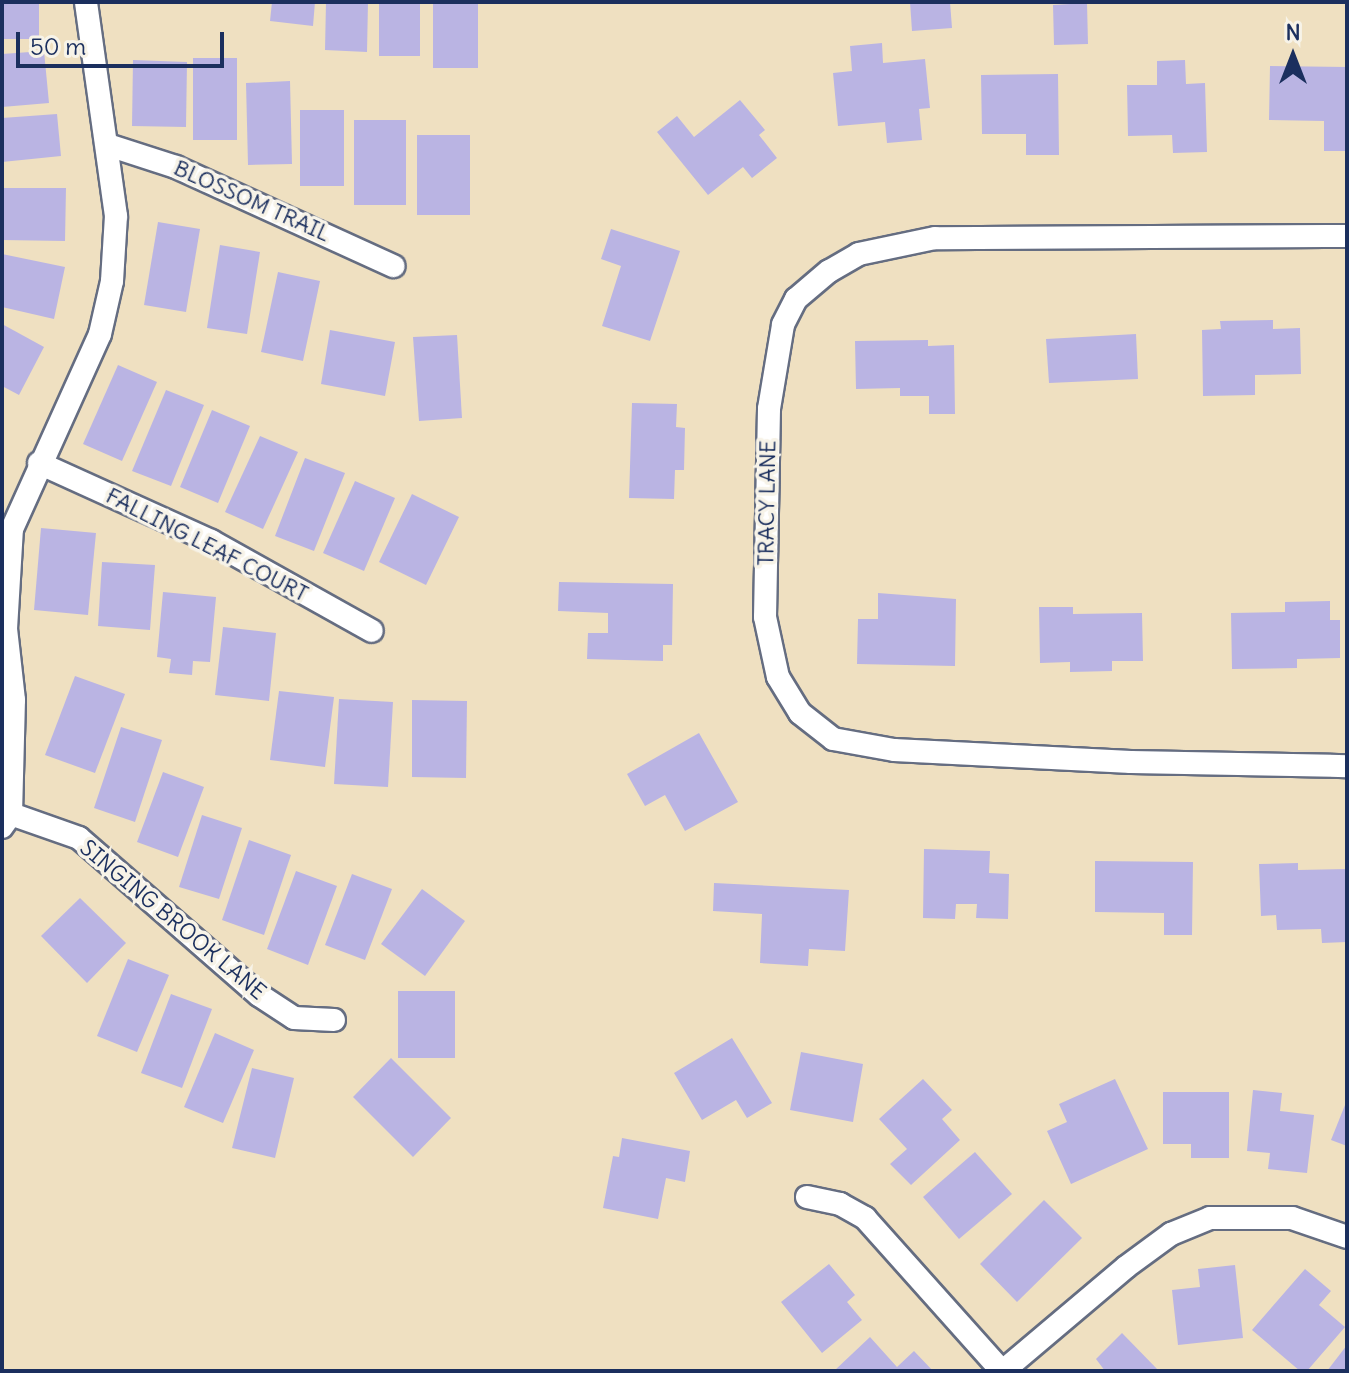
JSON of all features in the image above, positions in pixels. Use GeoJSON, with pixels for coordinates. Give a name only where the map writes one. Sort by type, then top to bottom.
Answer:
{"type":"FeatureCollection","features":[{"type":"Feature","properties":{"kind":"street"},"geometry":{"type":"LineString","coordinates":[[7,821],[14,700],[6,629],[12,529],[39,463],[100,334],[112,281],[116,216],[108,145],[94,89],[86,2]]}},
{"type":"Feature","properties":{"kind":"street","name":"BLOSSOM TRAIL"},"geometry":{"type":"LineString","coordinates":[[108,145],[243,195],[393,266]]}},
{"type":"Feature","properties":{"kind":"street","name":"TRACY LANE"},"geometry":{"type":"LineString","coordinates":[[1347,236],[935,238],[859,254],[829,271],[796,299],[783,325],[769,409],[765,617],[778,677],[800,713],[833,739],[894,750],[1068,759],[1347,766]]}},
{"type":"Feature","properties":{"kind":"street","name":"FALLING LEAF COURT"},"geometry":{"type":"LineString","coordinates":[[39,463],[211,541],[372,631]]}},
{"type":"Feature","properties":{"kind":"street","name":"SINGING BROOK LANE"},"geometry":{"type":"LineString","coordinates":[[7,821],[79,838],[248,986],[294,1018],[334,1020]]}},
{"type":"Feature","properties":{"kind":"street"},"geometry":{"type":"LineString","coordinates":[[807,1197],[840,1204],[865,1218],[1002,1371],[1126,1267],[1171,1234],[1210,1218],[1292,1218],[1347,1237]]}},
{"type":"Feature","properties":{"kind":"building"},"geometry":{"type":"Polygon","coordinates":[[[2,2],[39,2],[39,39],[2,39],[2,2]]]}},
{"type":"Feature","properties":{"kind":"building"},"geometry":{"type":"Polygon","coordinates":[[[272,2],[315,2],[313,26],[270,21],[272,2]]]}},
{"type":"Feature","properties":{"kind":"building"},"geometry":{"type":"Polygon","coordinates":[[[326,2],[368,2],[367,52],[325,50],[326,2]]]}},
{"type":"Feature","properties":{"kind":"building"},"geometry":{"type":"Polygon","coordinates":[[[379,2],[420,2],[420,56],[379,56],[379,2]]]}},
{"type":"Feature","properties":{"kind":"building"},"geometry":{"type":"Polygon","coordinates":[[[433,2],[478,2],[478,68],[433,68],[433,2]]]}},
{"type":"Feature","properties":{"kind":"building"},"geometry":{"type":"Polygon","coordinates":[[[910,2],[950,2],[952,28],[912,31],[910,2]]]}},
{"type":"Feature","properties":{"kind":"building"},"geometry":{"type":"Polygon","coordinates":[[[1087,3],[1088,44],[1054,45],[1053,5],[1087,3]]]}},
{"type":"Feature","properties":{"kind":"building"},"geometry":{"type":"Polygon","coordinates":[[[882,43],[883,63],[925,59],[930,108],[919,109],[922,140],[887,143],[885,122],[838,126],[833,73],[852,71],[850,46],[882,43]]]}},
{"type":"Feature","properties":{"kind":"building"},"geometry":{"type":"Polygon","coordinates":[[[44,51],[49,103],[2,107],[2,54],[44,51]]]}},
{"type":"Feature","properties":{"kind":"building"},"geometry":{"type":"Polygon","coordinates":[[[193,58],[237,58],[237,140],[193,140],[193,58]]]}},
{"type":"Feature","properties":{"kind":"building"},"geometry":{"type":"Polygon","coordinates":[[[133,60],[187,62],[186,127],[132,126],[133,60]]]}},
{"type":"Feature","properties":{"kind":"building"},"geometry":{"type":"Polygon","coordinates":[[[1185,60],[1186,84],[1205,83],[1207,152],[1173,153],[1172,135],[1128,136],[1127,85],[1157,85],[1157,61],[1185,60]]]}},
{"type":"Feature","properties":{"kind":"building"},"geometry":{"type":"Polygon","coordinates":[[[1270,66],[1347,67],[1347,151],[1324,151],[1324,121],[1269,120],[1270,66]]]}},
{"type":"Feature","properties":{"kind":"building"},"geometry":{"type":"Polygon","coordinates":[[[1058,74],[1059,155],[1026,155],[1026,134],[982,134],[981,75],[1058,74]]]}},
{"type":"Feature","properties":{"kind":"building"},"geometry":{"type":"Polygon","coordinates":[[[290,81],[292,164],[248,165],[246,83],[290,81]]]}},
{"type":"Feature","properties":{"kind":"building"},"geometry":{"type":"Polygon","coordinates":[[[740,100],[765,130],[759,135],[777,158],[752,178],[743,167],[708,195],[657,132],[677,116],[694,137],[740,100]]]}},
{"type":"Feature","properties":{"kind":"building"},"geometry":{"type":"Polygon","coordinates":[[[300,110],[344,110],[344,186],[300,186],[300,110]]]}},
{"type":"Feature","properties":{"kind":"building"},"geometry":{"type":"Polygon","coordinates":[[[57,114],[61,156],[2,162],[2,118],[57,114]]]}},
{"type":"Feature","properties":{"kind":"building"},"geometry":{"type":"Polygon","coordinates":[[[354,120],[406,120],[406,205],[354,205],[354,120]]]}},
{"type":"Feature","properties":{"kind":"building"},"geometry":{"type":"Polygon","coordinates":[[[417,135],[470,135],[470,215],[417,215],[417,135]]]}},
{"type":"Feature","properties":{"kind":"building"},"geometry":{"type":"Polygon","coordinates":[[[2,188],[66,188],[65,241],[2,240],[2,188]]]}},
{"type":"Feature","properties":{"kind":"building"},"geometry":{"type":"Polygon","coordinates":[[[158,222],[200,229],[186,312],[144,305],[158,222]]]}},
{"type":"Feature","properties":{"kind":"building"},"geometry":{"type":"Polygon","coordinates":[[[611,229],[680,251],[650,341],[602,326],[621,266],[601,259],[611,229]]]}},
{"type":"Feature","properties":{"kind":"building"},"geometry":{"type":"Polygon","coordinates":[[[220,245],[260,252],[247,334],[207,328],[220,245]]]}},
{"type":"Feature","properties":{"kind":"building"},"geometry":{"type":"Polygon","coordinates":[[[2,254],[65,267],[54,319],[2,307],[2,254]]]}},
{"type":"Feature","properties":{"kind":"building"},"geometry":{"type":"Polygon","coordinates":[[[278,272],[320,281],[303,361],[261,352],[278,272]]]}},
{"type":"Feature","properties":{"kind":"building"},"geometry":{"type":"Polygon","coordinates":[[[1273,320],[1273,329],[1300,328],[1301,374],[1255,375],[1255,395],[1203,396],[1202,330],[1221,329],[1220,321],[1273,320]]]}},
{"type":"Feature","properties":{"kind":"building"},"geometry":{"type":"Polygon","coordinates":[[[2,324],[44,347],[19,395],[2,386],[2,324]]]}},
{"type":"Feature","properties":{"kind":"building"},"geometry":{"type":"Polygon","coordinates":[[[330,330],[395,342],[385,396],[321,384],[330,330]]]}},
{"type":"Feature","properties":{"kind":"building"},"geometry":{"type":"Polygon","coordinates":[[[1136,334],[1138,379],[1049,383],[1046,339],[1136,334]]]}},
{"type":"Feature","properties":{"kind":"building"},"geometry":{"type":"Polygon","coordinates":[[[457,335],[462,418],[419,421],[413,337],[457,335]]]}},
{"type":"Feature","properties":{"kind":"building"},"geometry":{"type":"Polygon","coordinates":[[[928,340],[928,346],[954,345],[955,414],[929,414],[929,396],[900,396],[900,388],[856,389],[855,341],[928,340]]]}},
{"type":"Feature","properties":{"kind":"building"},"geometry":{"type":"Polygon","coordinates":[[[118,365],[157,382],[122,461],[83,444],[118,365]]]}},
{"type":"Feature","properties":{"kind":"building"},"geometry":{"type":"Polygon","coordinates":[[[166,390],[204,405],[171,486],[132,471],[166,390]]]}},
{"type":"Feature","properties":{"kind":"building"},"geometry":{"type":"Polygon","coordinates":[[[632,403],[677,404],[676,427],[685,428],[684,470],[675,470],[674,499],[629,498],[632,403]]]}},
{"type":"Feature","properties":{"kind":"building"},"geometry":{"type":"Polygon","coordinates":[[[212,410],[250,426],[218,503],[180,487],[212,410]]]}},
{"type":"Feature","properties":{"kind":"building"},"geometry":{"type":"Polygon","coordinates":[[[260,436],[298,452],[263,529],[225,512],[260,436]]]}},
{"type":"Feature","properties":{"kind":"building"},"geometry":{"type":"Polygon","coordinates":[[[305,458],[345,473],[314,551],[275,536],[305,458]]]}},
{"type":"Feature","properties":{"kind":"building"},"geometry":{"type":"Polygon","coordinates":[[[355,481],[395,498],[364,571],[323,553],[355,481]]]}},
{"type":"Feature","properties":{"kind":"building"},"geometry":{"type":"Polygon","coordinates":[[[412,494],[459,517],[426,585],[379,562],[412,494]]]}},
{"type":"Feature","properties":{"kind":"building"},"geometry":{"type":"Polygon","coordinates":[[[41,528],[96,533],[88,615],[34,610],[41,528]]]}},
{"type":"Feature","properties":{"kind":"building"},"geometry":{"type":"Polygon","coordinates":[[[102,562],[155,565],[150,630],[98,626],[102,562]]]}},
{"type":"Feature","properties":{"kind":"building"},"geometry":{"type":"Polygon","coordinates":[[[559,582],[673,584],[672,645],[663,645],[663,661],[587,659],[588,633],[608,633],[608,613],[558,611],[559,582]]]}},
{"type":"Feature","properties":{"kind":"building"},"geometry":{"type":"Polygon","coordinates":[[[163,592],[216,597],[210,662],[193,661],[192,675],[169,673],[171,659],[157,657],[163,592]]]}},
{"type":"Feature","properties":{"kind":"building"},"geometry":{"type":"Polygon","coordinates":[[[878,593],[956,599],[955,666],[857,664],[858,619],[878,619],[878,593]]]}},
{"type":"Feature","properties":{"kind":"building"},"geometry":{"type":"Polygon","coordinates":[[[1330,601],[1330,620],[1340,620],[1340,658],[1297,659],[1297,668],[1232,669],[1231,613],[1285,612],[1285,602],[1330,601]]]}},
{"type":"Feature","properties":{"kind":"building"},"geometry":{"type":"Polygon","coordinates":[[[1039,607],[1073,607],[1073,614],[1142,613],[1143,661],[1112,661],[1112,671],[1070,672],[1070,662],[1040,663],[1039,607]]]}},
{"type":"Feature","properties":{"kind":"building"},"geometry":{"type":"Polygon","coordinates":[[[223,627],[276,633],[269,701],[215,695],[223,627]]]}},
{"type":"Feature","properties":{"kind":"building"},"geometry":{"type":"Polygon","coordinates":[[[75,676],[125,694],[95,773],[45,755],[75,676]]]}},
{"type":"Feature","properties":{"kind":"building"},"geometry":{"type":"Polygon","coordinates":[[[279,691],[334,697],[325,767],[270,760],[279,691]]]}},
{"type":"Feature","properties":{"kind":"building"},"geometry":{"type":"Polygon","coordinates":[[[339,699],[393,702],[388,787],[334,784],[339,699]]]}},
{"type":"Feature","properties":{"kind":"building"},"geometry":{"type":"Polygon","coordinates":[[[412,700],[467,701],[466,778],[412,777],[412,700]]]}},
{"type":"Feature","properties":{"kind":"building"},"geometry":{"type":"Polygon","coordinates":[[[121,727],[162,740],[135,822],[94,808],[121,727]]]}},
{"type":"Feature","properties":{"kind":"building"},"geometry":{"type":"Polygon","coordinates":[[[699,733],[738,802],[685,831],[665,795],[645,806],[627,774],[699,733]]]}},
{"type":"Feature","properties":{"kind":"building"},"geometry":{"type":"Polygon","coordinates":[[[163,772],[204,787],[178,857],[137,842],[163,772]]]}},
{"type":"Feature","properties":{"kind":"building"},"geometry":{"type":"Polygon","coordinates":[[[202,815],[242,828],[219,899],[179,887],[202,815]]]}},
{"type":"Feature","properties":{"kind":"building"},"geometry":{"type":"Polygon","coordinates":[[[249,840],[291,855],[264,935],[222,920],[249,840]]]}},
{"type":"Feature","properties":{"kind":"building"},"geometry":{"type":"Polygon","coordinates":[[[924,849],[990,851],[989,873],[1009,874],[1008,919],[976,918],[977,904],[956,904],[955,919],[923,918],[924,849]]]}},
{"type":"Feature","properties":{"kind":"building"},"geometry":{"type":"Polygon","coordinates":[[[1095,861],[1193,862],[1192,935],[1164,935],[1164,913],[1095,912],[1095,861]]]}},
{"type":"Feature","properties":{"kind":"building"},"geometry":{"type":"Polygon","coordinates":[[[1298,863],[1298,870],[1347,869],[1347,942],[1322,943],[1321,929],[1277,930],[1276,915],[1261,916],[1259,864],[1298,863]]]}},
{"type":"Feature","properties":{"kind":"building"},"geometry":{"type":"Polygon","coordinates":[[[296,871],[337,886],[308,965],[267,949],[296,871]]]}},
{"type":"Feature","properties":{"kind":"building"},"geometry":{"type":"Polygon","coordinates":[[[352,874],[392,889],[365,960],[325,945],[352,874]]]}},
{"type":"Feature","properties":{"kind":"building"},"geometry":{"type":"Polygon","coordinates":[[[714,883],[849,890],[845,951],[809,949],[808,966],[760,963],[762,914],[713,911],[714,883]]]}},
{"type":"Feature","properties":{"kind":"building"},"geometry":{"type":"Polygon","coordinates":[[[422,889],[465,921],[425,976],[381,944],[422,889]]]}},
{"type":"Feature","properties":{"kind":"building"},"geometry":{"type":"Polygon","coordinates":[[[80,898],[126,943],[87,983],[41,936],[80,898]]]}},
{"type":"Feature","properties":{"kind":"building"},"geometry":{"type":"Polygon","coordinates":[[[128,959],[169,975],[137,1052],[97,1036],[128,959]]]}},
{"type":"Feature","properties":{"kind":"building"},"geometry":{"type":"Polygon","coordinates":[[[398,991],[455,991],[455,1058],[398,1058],[398,991]]]}},
{"type":"Feature","properties":{"kind":"building"},"geometry":{"type":"Polygon","coordinates":[[[171,994],[212,1009],[182,1088],[141,1073],[171,994]]]}},
{"type":"Feature","properties":{"kind":"building"},"geometry":{"type":"Polygon","coordinates":[[[215,1033],[254,1050],[223,1123],[184,1107],[215,1033]]]}},
{"type":"Feature","properties":{"kind":"building"},"geometry":{"type":"Polygon","coordinates":[[[732,1038],[772,1103],[747,1118],[736,1100],[702,1120],[674,1073],[732,1038]]]}},
{"type":"Feature","properties":{"kind":"building"},"geometry":{"type":"Polygon","coordinates":[[[801,1052],[863,1064],[853,1122],[790,1110],[801,1052]]]}},
{"type":"Feature","properties":{"kind":"building"},"geometry":{"type":"Polygon","coordinates":[[[391,1058],[451,1118],[413,1157],[353,1097],[391,1058]]]}},
{"type":"Feature","properties":{"kind":"building"},"geometry":{"type":"Polygon","coordinates":[[[252,1068],[294,1078],[275,1158],[232,1148],[252,1068]]]}},
{"type":"Feature","properties":{"kind":"building"},"geometry":{"type":"Polygon","coordinates":[[[923,1079],[952,1110],[942,1119],[960,1140],[911,1185],[890,1164],[907,1149],[879,1119],[923,1079]]]}},
{"type":"Feature","properties":{"kind":"building"},"geometry":{"type":"Polygon","coordinates":[[[1115,1079],[1148,1149],[1071,1184],[1047,1131],[1067,1122],[1059,1104],[1115,1079]]]}},
{"type":"Feature","properties":{"kind":"building"},"geometry":{"type":"Polygon","coordinates":[[[1253,1090],[1282,1093],[1280,1111],[1314,1115],[1307,1173],[1268,1169],[1270,1153],[1247,1151],[1253,1090]]]}},
{"type":"Feature","properties":{"kind":"building"},"geometry":{"type":"Polygon","coordinates":[[[1163,1092],[1229,1092],[1229,1158],[1191,1158],[1191,1144],[1163,1144],[1163,1092]]]}},
{"type":"Feature","properties":{"kind":"building"},"geometry":{"type":"Polygon","coordinates":[[[1347,1100],[1347,1146],[1331,1140],[1347,1100]]]}},
{"type":"Feature","properties":{"kind":"building"},"geometry":{"type":"Polygon","coordinates":[[[622,1138],[690,1151],[685,1182],[666,1178],[658,1219],[603,1208],[613,1156],[619,1157],[622,1138]]]}},
{"type":"Feature","properties":{"kind":"building"},"geometry":{"type":"Polygon","coordinates":[[[975,1152],[1012,1194],[959,1239],[923,1197],[975,1152]]]}},
{"type":"Feature","properties":{"kind":"building"},"geometry":{"type":"Polygon","coordinates":[[[1044,1200],[1082,1238],[1017,1302],[980,1264],[1044,1200]]]}},
{"type":"Feature","properties":{"kind":"building"},"geometry":{"type":"Polygon","coordinates":[[[829,1264],[855,1295],[847,1302],[862,1320],[822,1353],[781,1302],[829,1264]]]}},
{"type":"Feature","properties":{"kind":"building"},"geometry":{"type":"Polygon","coordinates":[[[1235,1265],[1243,1338],[1178,1345],[1172,1290],[1200,1287],[1198,1269],[1235,1265]]]}},
{"type":"Feature","properties":{"kind":"building"},"geometry":{"type":"Polygon","coordinates":[[[1305,1269],[1331,1291],[1319,1305],[1345,1327],[1307,1371],[1300,1371],[1252,1330],[1305,1269]]]}},
{"type":"Feature","properties":{"kind":"building"},"geometry":{"type":"Polygon","coordinates":[[[1122,1333],[1159,1371],[1105,1371],[1096,1359],[1122,1333]]]}},
{"type":"Feature","properties":{"kind":"building"},"geometry":{"type":"Polygon","coordinates":[[[870,1337],[897,1367],[914,1351],[933,1371],[834,1371],[870,1337]]]}},
{"type":"Feature","properties":{"kind":"building"},"geometry":{"type":"Polygon","coordinates":[[[1347,1345],[1347,1371],[1327,1371],[1347,1345]]]}}]}
